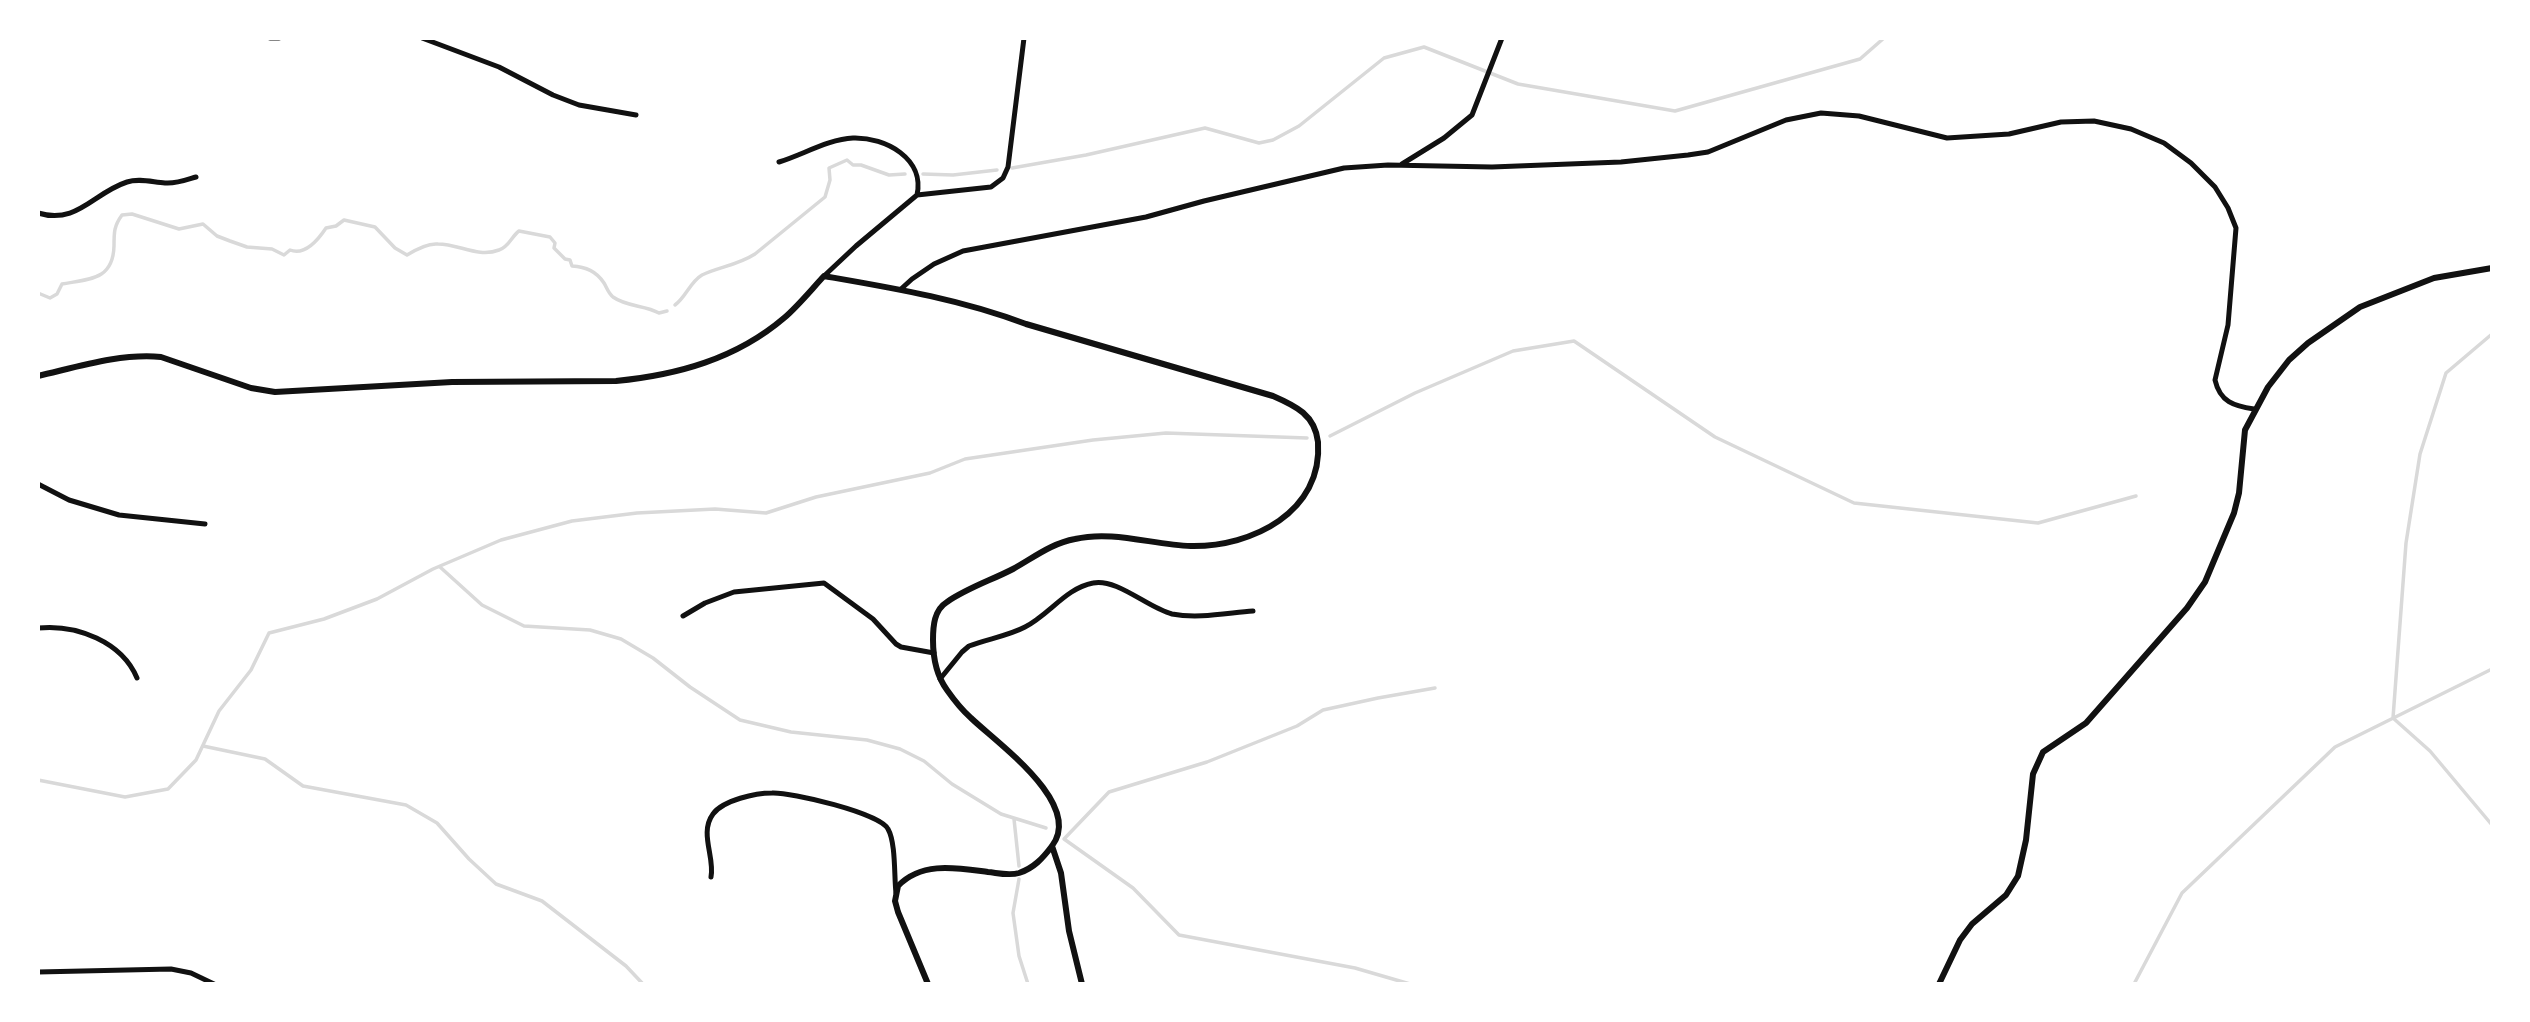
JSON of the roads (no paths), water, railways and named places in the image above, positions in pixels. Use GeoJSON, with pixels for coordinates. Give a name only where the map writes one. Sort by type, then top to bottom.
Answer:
{"type":"FeatureCollection","features":[{"type":"Feature","properties":{"kind":"street"},"geometry":{"type":"LineString","coordinates":[[270,38],[279,38]]}},
{"type":"Feature","properties":{"kind":"street"},"geometry":{"type":"LineString","coordinates":[[422,38],[499,67],[553,95],[579,105],[636,115]]}},
{"type":"Feature","properties":{"kind":"street"},"geometry":{"type":"LineString","coordinates":[[38,376],[146,355],[174,361],[251,388],[275,392],[452,382],[616,381],[693,367],[736,351],[785,317],[856,246],[917,195],[991,187],[1003,178],[1008,167],[1024,38]]}},
{"type":"Feature","properties":{"kind":"street"},"geometry":{"type":"LineString","coordinates":[[1400,165],[1444,138],[1472,115],[1502,38]]}},
{"type":"Feature","properties":{"kind":"street"},"geometry":{"type":"LineString","coordinates":[[901,289],[927,268],[963,251],[1137,219],[1344,168],[1400,165],[1518,166],[1621,162],[1688,155],[1708,152],[1786,120],[1829,112],[1947,138],[2009,134],[2061,122],[2094,121],[2131,129],[2164,143],[2191,163],[2216,187],[2233,218],[2235,228],[2228,325],[2215,380],[2224,400],[2254,409]]}},
{"type":"Feature","properties":{"kind":"street"},"geometry":{"type":"LineString","coordinates":[[779,162],[851,138],[879,141],[905,155],[913,164],[919,186],[917,195]]}},
{"type":"Feature","properties":{"kind":"street"},"geometry":{"type":"LineString","coordinates":[[38,213],[59,216],[72,214],[94,198],[132,181],[173,183],[196,177]]}},
{"type":"Feature","properties":{"kind":"street"},"geometry":{"type":"LineString","coordinates":[[1940,984],[1960,940],[1972,924],[2006,895],[2018,876],[2026,840],[2033,774],[2043,752],[2086,723],[2187,608],[2205,582],[2234,513],[2239,494],[2245,430],[2254,409],[2289,360],[2334,323],[2360,307],[2434,278],[2491,268]]}},
{"type":"Feature","properties":{"kind":"street"},"geometry":{"type":"LineString","coordinates":[[824,276],[901,289],[990,310],[1026,324],[1116,348],[1273,396],[1307,415],[1314,426],[1317,439],[1316,470],[1304,499],[1294,510],[1268,527],[1226,542],[1208,545],[1162,544],[1097,536],[1061,543],[943,604],[935,619],[934,653],[940,679],[971,719],[1026,767],[1040,785],[1057,813],[1058,832],[1052,846],[1040,861],[1017,873],[954,868],[929,869],[905,879],[898,886],[896,893]]}},
{"type":"Feature","properties":{"kind":"street"},"geometry":{"type":"LineString","coordinates":[[38,484],[69,500],[119,515],[205,524]]}},
{"type":"Feature","properties":{"kind":"street"},"geometry":{"type":"LineString","coordinates":[[683,616],[705,603],[734,593],[824,583],[864,612],[896,644],[934,653]]}},
{"type":"Feature","properties":{"kind":"street"},"geometry":{"type":"LineString","coordinates":[[940,679],[969,646],[1022,629],[1079,588],[1094,583],[1118,588],[1169,613],[1189,616],[1253,611]]}},
{"type":"Feature","properties":{"kind":"street"},"geometry":{"type":"LineString","coordinates":[[38,628],[73,630],[99,639],[123,654],[138,678]]}},
{"type":"Feature","properties":{"kind":"street"},"geometry":{"type":"LineString","coordinates":[[711,877],[707,827],[717,809],[734,802],[763,793],[778,793],[840,806],[881,822],[888,829],[892,842],[898,912],[928,984]]}},
{"type":"Feature","properties":{"kind":"street"},"geometry":{"type":"LineString","coordinates":[[1052,846],[1061,873],[1069,931],[1082,984]]}},
{"type":"Feature","properties":{"kind":"street"},"geometry":{"type":"LineString","coordinates":[[38,972],[171,969],[191,973],[214,984]]}},
{"type":"Feature","properties":{"kind":"waterway"},"geometry":{"type":"LineString","coordinates":[[1012,168],[1086,155],[1205,128],[1259,143],[1273,140],[1299,126],[1384,58],[1424,47],[1518,84],[1675,111],[1860,59],[1884,38]]}},
{"type":"Feature","properties":{"kind":"waterway"},"geometry":{"type":"LineString","coordinates":[[675,305],[702,275],[755,254],[825,197],[830,180],[829,168],[847,160],[853,165],[861,165],[889,175],[905,174]]}},
{"type":"Feature","properties":{"kind":"waterway"},"geometry":{"type":"LineString","coordinates":[[923,174],[953,175],[997,170]]}},
{"type":"Feature","properties":{"kind":"waterway"},"geometry":{"type":"LineString","coordinates":[[38,293],[50,298],[57,294],[62,284],[90,279],[104,272],[113,257],[115,229],[122,215],[132,214],[179,229],[203,224],[217,236],[230,241],[247,247],[272,249],[284,255],[290,250],[306,249],[326,228],[336,226],[344,220],[375,227],[395,248],[407,255],[434,244],[491,252],[505,247],[519,231],[550,237],[555,243],[554,248],[565,259],[570,260],[572,266],[594,273],[613,297],[659,313],[667,311]]}},
{"type":"Feature","properties":{"kind":"waterway"},"geometry":{"type":"LineString","coordinates":[[2492,334],[2446,373],[2420,454],[2406,543],[2393,718],[2430,751],[2492,825]]}},
{"type":"Feature","properties":{"kind":"waterway"},"geometry":{"type":"LineString","coordinates":[[1330,436],[1415,393],[1513,351],[1574,341],[1715,437],[1854,503],[2038,523],[2136,496]]}},
{"type":"Feature","properties":{"kind":"waterway"},"geometry":{"type":"LineString","coordinates":[[38,780],[125,797],[168,789],[196,760],[219,711],[251,670],[269,633],[324,619],[377,599],[433,569],[501,540],[572,521],[637,513],[715,509],[766,513],[816,497],[930,473],[965,459],[1093,440],[1166,433],[1307,438]]}},
{"type":"Feature","properties":{"kind":"waterway"},"geometry":{"type":"LineString","coordinates":[[440,567],[482,605],[524,626],[590,630],[621,639],[653,658],[690,687],[740,720],[791,732],[867,740],[900,749],[924,761],[952,784],[1001,814],[1046,828]]}},
{"type":"Feature","properties":{"kind":"waterway"},"geometry":{"type":"LineString","coordinates":[[2134,984],[2182,893],[2335,747],[2492,669]]}},
{"type":"Feature","properties":{"kind":"waterway"},"geometry":{"type":"LineString","coordinates":[[1410,984],[1355,968],[1179,935],[1133,888],[1064,839],[1109,792],[1207,762],[1297,726],[1323,710],[1435,688]]}},
{"type":"Feature","properties":{"kind":"waterway"},"geometry":{"type":"LineString","coordinates":[[203,746],[265,759],[303,786],[406,805],[437,823],[496,884],[542,901],[626,966],[643,984]]}},
{"type":"Feature","properties":{"kind":"waterway"},"geometry":{"type":"LineString","coordinates":[[1014,819],[1019,866]]}},
{"type":"Feature","properties":{"kind":"waterway"},"geometry":{"type":"LineString","coordinates":[[1019,879],[1013,913],[1019,956],[1028,984]]}}]}
